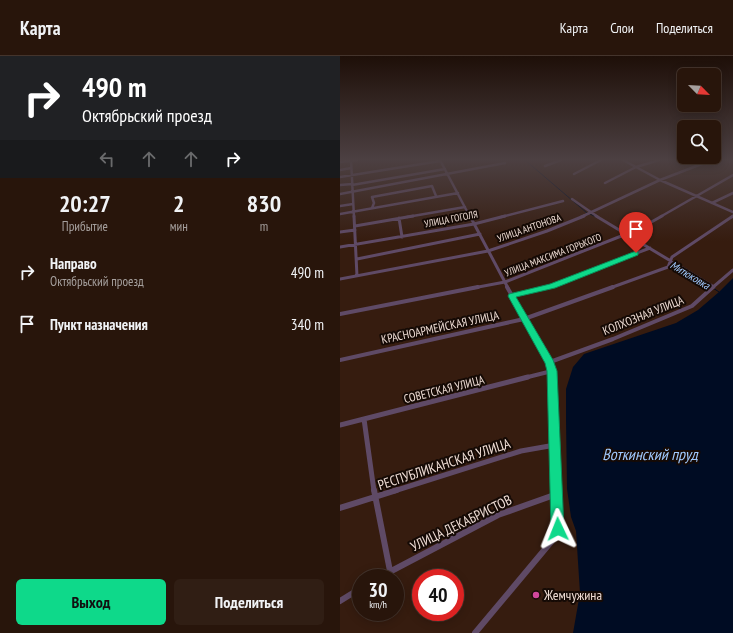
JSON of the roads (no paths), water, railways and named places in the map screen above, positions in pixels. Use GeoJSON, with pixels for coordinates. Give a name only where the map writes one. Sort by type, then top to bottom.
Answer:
{"type":"FeatureCollection","features":[{"type":"Feature","properties":{"kind":"street"},"geometry":{"type":"LineString","coordinates":[[352,187],[357,245],[357,276]]}},
{"type":"Feature","properties":{"kind":"street"},"geometry":{"type":"LineString","coordinates":[[340,194],[381,187]]}},
{"type":"Feature","properties":{"kind":"street"},"geometry":{"type":"LineString","coordinates":[[372,208],[374,203],[372,197],[427,187]]}},
{"type":"Feature","properties":{"kind":"street"},"geometry":{"type":"LineString","coordinates":[[432,187],[436,196]]}},
{"type":"Feature","properties":{"kind":"street"},"geometry":{"type":"LineString","coordinates":[[455,187],[524,319],[550,362],[552,371],[558,529],[556,536],[544,554],[475,633]]}},
{"type":"Feature","properties":{"kind":"street","name":"УЛИЦА АНТОНОВА"},"geometry":{"type":"LineString","coordinates":[[340,279],[488,250],[590,214],[646,187]]}},
{"type":"Feature","properties":{"kind":"street"},"geometry":{"type":"LineString","coordinates":[[675,187],[733,212]]}},
{"type":"Feature","properties":{"kind":"street","name":"УЛИЦА МАКСИМА ГОРЬКОГО"},"geometry":{"type":"LineString","coordinates":[[340,314],[505,282],[625,235],[711,187]]}},
{"type":"Feature","properties":{"kind":"street"},"geometry":{"type":"LineString","coordinates":[[340,214],[458,192]]}},
{"type":"Feature","properties":{"kind":"street"},"geometry":{"type":"LineString","coordinates":[[712,203],[733,193]]}},
{"type":"Feature","properties":{"kind":"street"},"geometry":{"type":"LineString","coordinates":[[572,199],[590,214],[650,248],[714,288]]}},
{"type":"Feature","properties":{"kind":"street","name":"УЛИЦА ГОГОЛЯ"},"geometry":{"type":"LineString","coordinates":[[340,248],[474,224],[563,201]]}},
{"type":"Feature","properties":{"kind":"street"},"geometry":{"type":"LineString","coordinates":[[340,206],[353,204]]}},
{"type":"Feature","properties":{"kind":"street"},"geometry":{"type":"LineString","coordinates":[[355,226],[465,207]]}},
{"type":"Feature","properties":{"kind":"street","name":"КРАСНОАРМЕЙСКАЯ УЛИЦА"},"geometry":{"type":"LineString","coordinates":[[340,360],[524,319],[664,269],[668,267],[669,261],[672,257],[733,216]]}},
{"type":"Feature","properties":{"kind":"street"},"geometry":{"type":"LineString","coordinates":[[399,218],[402,237]]}},
{"type":"Feature","properties":{"kind":"street"},"geometry":{"type":"LineString","coordinates":[[340,232],[355,230]]}},
{"type":"Feature","properties":{"kind":"street"},"geometry":{"type":"LineString","coordinates":[[357,259],[480,234]]}},
{"type":"Feature","properties":{"kind":"street"},"geometry":{"type":"LineString","coordinates":[[512,296],[553,286],[650,248]]}},
{"type":"Feature","properties":{"kind":"street","name":"КОЛХОЗНАЯ УЛИЦА"},"geometry":{"type":"LineString","coordinates":[[550,362],[613,339],[692,306],[733,270]]}},
{"type":"Feature","properties":{"kind":"street","name":"СОВЕТСКАЯ УЛИЦА"},"geometry":{"type":"LineString","coordinates":[[340,425],[552,371]]}},
{"type":"Feature","properties":{"kind":"street"},"geometry":{"type":"LineString","coordinates":[[364,419],[375,498],[390,569]]}},
{"type":"Feature","properties":{"kind":"street","name":"РЕСПУБЛИКАНСКАЯ УЛИЦА"},"geometry":{"type":"LineString","coordinates":[[340,508],[521,451],[555,445]]}},
{"type":"Feature","properties":{"kind":"street","name":"УЛИЦА ДЕКАБРИСТОВ"},"geometry":{"type":"LineString","coordinates":[[394,569],[498,515],[557,494]]}},
{"type":"Feature","properties":{"kind":"street"},"geometry":{"type":"LineString","coordinates":[[340,601],[352,594]]}},
{"type":"Feature","properties":{"kind":"water","name":"Воткинский пруд"},"geometry":{"type":"Polygon","coordinates":[[[733,278],[733,633],[573,633],[580,593],[576,531],[571,517],[567,489],[566,389],[573,367],[584,354],[676,323],[698,310],[733,278]]]}},
{"type":"Feature","properties":{"kind":"waterway","name":"Митюковка"},"geometry":{"type":"LineString","coordinates":[[556,187],[587,213]]}},
{"type":"Feature","properties":{"kind":"waterway","name":"Митюковка"},"geometry":{"type":"LineString","coordinates":[[590,214],[596,217]]}},
{"type":"Feature","properties":{"kind":"waterway","name":"Митюковка"},"geometry":{"type":"LineString","coordinates":[[691,275],[710,287]]}},
{"type":"Feature","properties":{"kind":"waterway","name":"Митюковка"},"geometry":{"type":"LineString","coordinates":[[713,288],[719,292]]}},
{"type":"Feature","properties":{"kind":"place","name":"Жемчужина"},"geometry":{"type":"Point","coordinates":[536,595]}}]}
